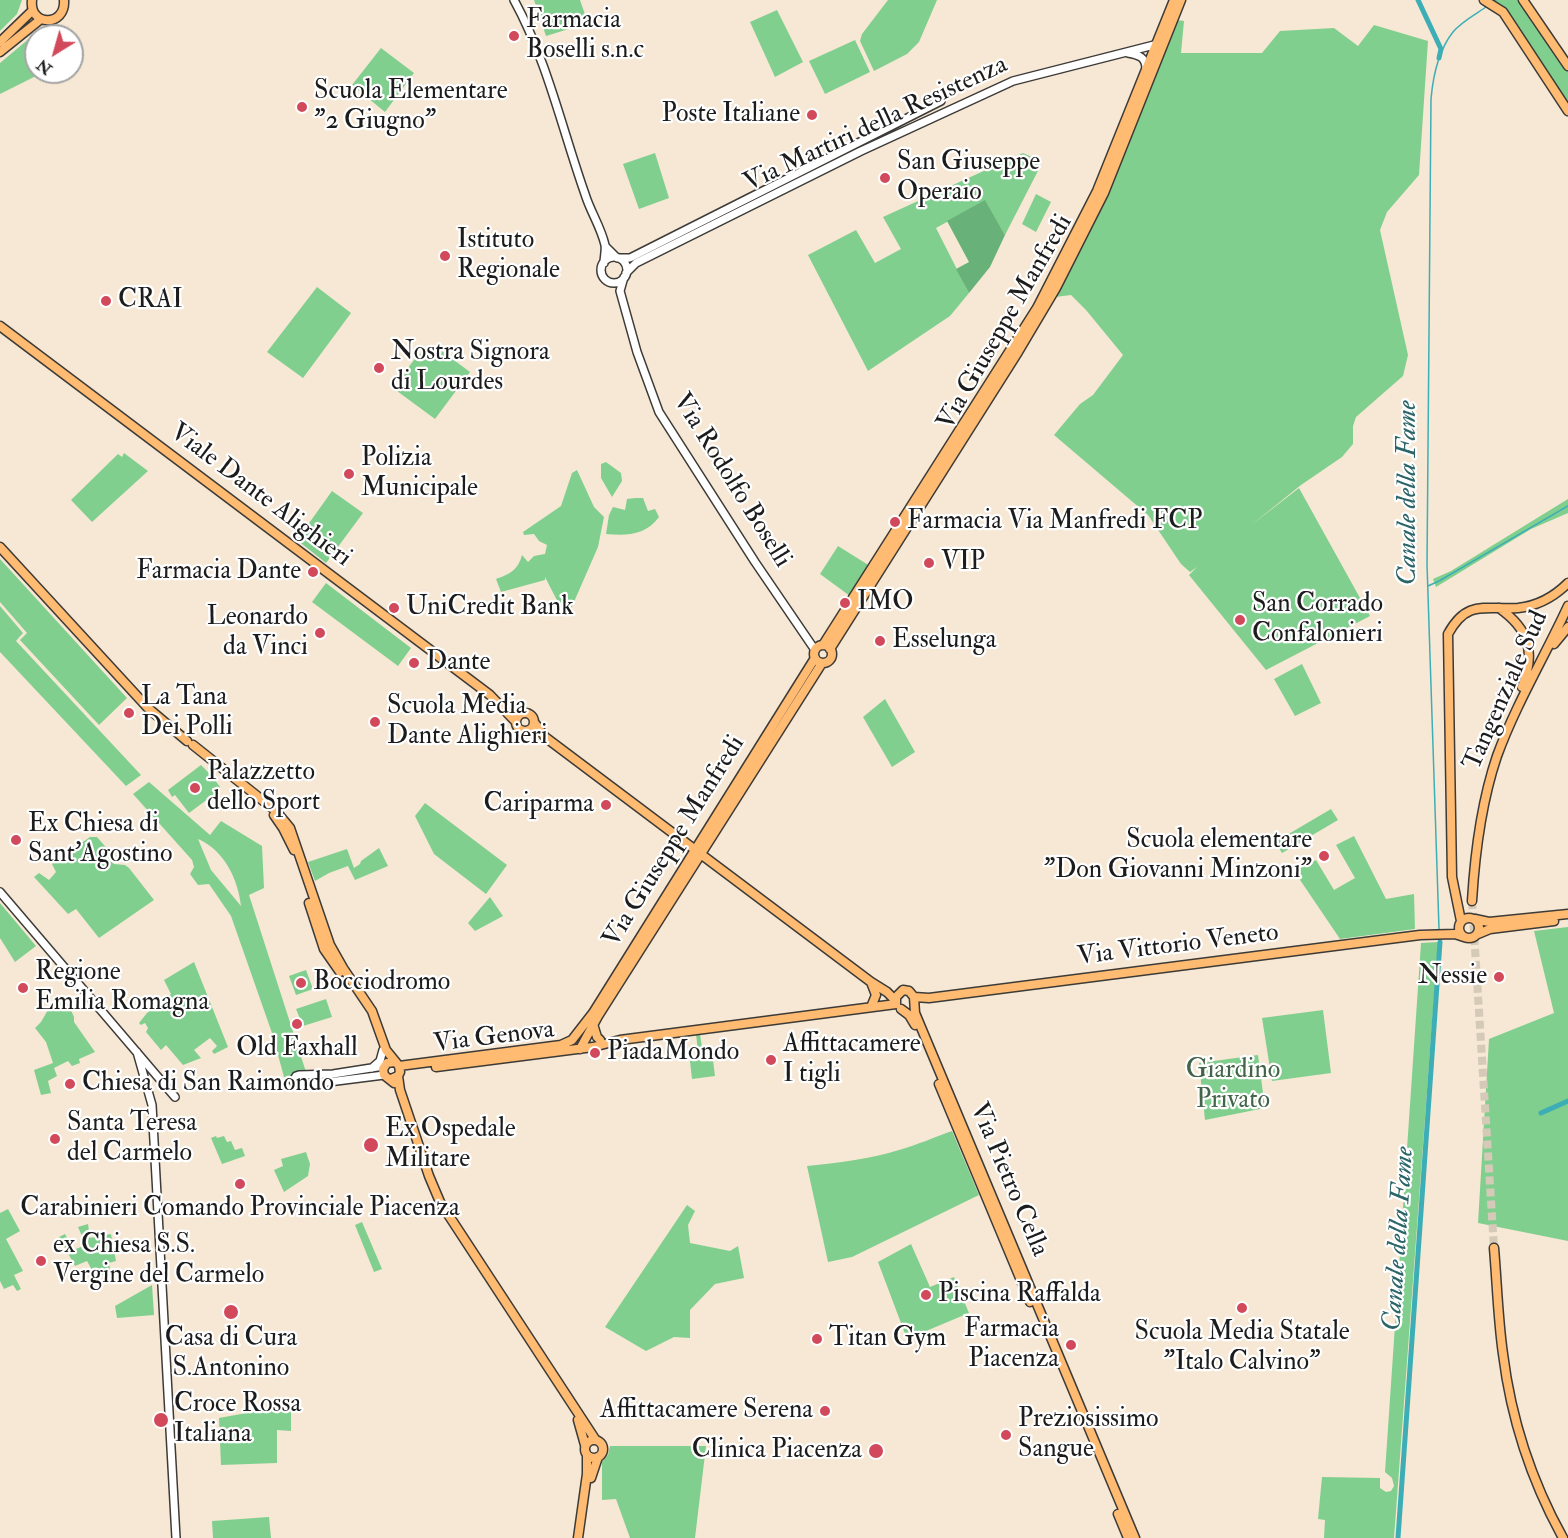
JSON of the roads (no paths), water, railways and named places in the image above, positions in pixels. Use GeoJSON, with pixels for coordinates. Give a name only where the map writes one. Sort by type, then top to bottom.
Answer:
{"type":"FeatureCollection","features":[{"type":"Feature","properties":{"kind":"main road"},"geometry":{"type":"LineString","coordinates":[[32,0],[33,11],[46,21],[57,18],[64,8],[64,0]]}},
{"type":"Feature","properties":{"kind":"main road","name":"Via Giuseppe Manfredi"},"geometry":{"type":"LineString","coordinates":[[821,653],[1018,352],[1056,288],[1104,193],[1160,44],[1174,0]]}},
{"type":"Feature","properties":{"kind":"main road","name":"Via Giuseppe Manfredi"},"geometry":{"type":"LineString","coordinates":[[593,1024],[1037,308],[1097,190],[1146,70],[1181,0]]}},
{"type":"Feature","properties":{"kind":"main road"},"geometry":{"type":"LineString","coordinates":[[1484,0],[1503,12],[1568,111]]}},
{"type":"Feature","properties":{"kind":"main road"},"geometry":{"type":"LineString","coordinates":[[1523,0],[1568,66]]}},
{"type":"Feature","properties":{"kind":"main road"},"geometry":{"type":"LineString","coordinates":[[0,42],[33,11]]}},
{"type":"Feature","properties":{"kind":"main road"},"geometry":{"type":"LineString","coordinates":[[0,52],[41,19]]}},
{"type":"Feature","properties":{"kind":"main road","name":"Viale Dante Alighieri"},"geometry":{"type":"LineString","coordinates":[[0,326],[495,699],[522,713]]}},
{"type":"Feature","properties":{"kind":"main road"},"geometry":{"type":"LineString","coordinates":[[0,547],[148,708],[276,811],[287,823],[294,835],[330,945],[372,1011],[392,1070]]}},
{"type":"Feature","properties":{"kind":"main road"},"geometry":{"type":"LineString","coordinates":[[1464,937],[1460,932],[1461,922],[1451,862],[1448,634],[1460,617],[1468,611],[1487,606],[1516,608],[1533,605],[1555,594],[1568,583]]}},
{"type":"Feature","properties":{"kind":"main road","name":"Tangenziale Sud"},"geometry":{"type":"LineString","coordinates":[[1472,901],[1479,826],[1488,787],[1505,738],[1568,606]]}},
{"type":"Feature","properties":{"kind":"main road"},"geometry":{"type":"LineString","coordinates":[[1498,608],[1520,624],[1526,636],[1530,663],[1505,738]]}},
{"type":"Feature","properties":{"kind":"main road"},"geometry":{"type":"LineString","coordinates":[[1530,683],[1557,640],[1568,627]]}},
{"type":"Feature","properties":{"kind":"main road","name":"Viale Dante Alighieri"},"geometry":{"type":"LineString","coordinates":[[495,699],[516,722]]}},
{"type":"Feature","properties":{"kind":"main road"},"geometry":{"type":"LineString","coordinates":[[545,737],[520,729],[516,722],[517,717],[522,713],[530,714],[545,737],[698,853]]}},
{"type":"Feature","properties":{"kind":"main road"},"geometry":{"type":"LineString","coordinates":[[527,731],[534,722]]}},
{"type":"Feature","properties":{"kind":"main road"},"geometry":{"type":"LineString","coordinates":[[257,797],[291,837],[303,862]]}},
{"type":"Feature","properties":{"kind":"main road"},"geometry":{"type":"LineString","coordinates":[[283,828],[295,853],[324,950],[368,1010],[400,1090],[440,1202],[595,1439],[601,1443],[604,1449],[602,1455],[593,1458],[587,1455]]}},
{"type":"Feature","properties":{"kind":"main road","name":"Via Giuseppe Manfredi"},"geometry":{"type":"LineString","coordinates":[[578,1041],[591,1017],[698,853]]}},
{"type":"Feature","properties":{"kind":"main road","name":"Via Pietro Cella"},"geometry":{"type":"LineString","coordinates":[[698,853],[887,992],[910,1017],[918,1030],[1128,1538]]}},
{"type":"Feature","properties":{"kind":"main road"},"geometry":{"type":"LineString","coordinates":[[306,873],[307,892]]}},
{"type":"Feature","properties":{"kind":"main road"},"geometry":{"type":"LineString","coordinates":[[1455,892],[1480,928],[1478,934]]}},
{"type":"Feature","properties":{"kind":"main road"},"geometry":{"type":"LineString","coordinates":[[1447,932],[1466,918],[1489,922],[1568,914]]}},
{"type":"Feature","properties":{"kind":"main road"},"geometry":{"type":"LineString","coordinates":[[1447,932],[1470,939],[1490,929],[1568,919]]}},
{"type":"Feature","properties":{"kind":"main road"},"geometry":{"type":"LineString","coordinates":[[315,924],[324,940],[330,945]]}},
{"type":"Feature","properties":{"kind":"main road","name":"Via Vittorio Veneto"},"geometry":{"type":"LineString","coordinates":[[897,1004],[908,1009],[914,1001],[930,998],[1447,932]]}},
{"type":"Feature","properties":{"kind":"main road"},"geometry":{"type":"LineString","coordinates":[[870,1007],[876,995],[871,982]]}},
{"type":"Feature","properties":{"kind":"main road"},"geometry":{"type":"LineString","coordinates":[[887,992],[909,991],[914,1001]]}},
{"type":"Feature","properties":{"kind":"main road"},"geometry":{"type":"LineString","coordinates":[[578,1041],[620,1040],[897,1004],[900,992]]}},
{"type":"Feature","properties":{"kind":"main road","name":"Via Pietro Cella"},"geometry":{"type":"LineString","coordinates":[[914,1001],[915,1013],[1135,1538]]}},
{"type":"Feature","properties":{"kind":"main road"},"geometry":{"type":"LineString","coordinates":[[593,1024],[600,1040],[620,1040]]}},
{"type":"Feature","properties":{"kind":"main road","name":"Via Genova"},"geometry":{"type":"LineString","coordinates":[[392,1070],[561,1045],[578,1041],[593,1024]]}},
{"type":"Feature","properties":{"kind":"main road","name":"Via Genova"},"geometry":{"type":"LineString","coordinates":[[392,1070],[578,1041],[600,1040]]}},
{"type":"Feature","properties":{"kind":"main road"},"geometry":{"type":"LineString","coordinates":[[1494,1248],[1503,1355],[1516,1419],[1536,1479],[1563,1538]]}},
{"type":"Feature","properties":{"kind":"main road"},"geometry":{"type":"LineString","coordinates":[[573,1406],[587,1455],[587,1474],[580,1515],[581,1538]]}},
{"type":"Feature","properties":{"kind":"main road"},"geometry":{"type":"LineString","coordinates":[[585,1445],[595,1439]]}},
{"type":"Feature","properties":{"kind":"main road"},"geometry":{"type":"LineString","coordinates":[[581,1538],[590,1482],[598,1457]]}},
{"type":"Feature","properties":{"kind":"street"},"geometry":{"type":"LineString","coordinates":[[514,0],[550,88],[585,194],[606,248],[625,264],[625,275],[620,291],[602,274],[606,248]]}},
{"type":"Feature","properties":{"kind":"street","name":"Via Martiri della Resistenza"},"geometry":{"type":"LineString","coordinates":[[618,258],[630,258],[693,230],[1013,81],[1160,44]]}},
{"type":"Feature","properties":{"kind":"street"},"geometry":{"type":"LineString","coordinates":[[1125,52],[1142,57],[1145,60],[1146,70]]}},
{"type":"Feature","properties":{"kind":"street","name":"Via Martiri della Resistenza"},"geometry":{"type":"LineString","coordinates":[[625,275],[636,263],[693,230],[941,101]]}},
{"type":"Feature","properties":{"kind":"street"},"geometry":{"type":"LineString","coordinates":[[603,263],[611,258],[618,258]]}},
{"type":"Feature","properties":{"kind":"street"},"geometry":{"type":"LineString","coordinates":[[610,282],[619,282],[625,275]]}},
{"type":"Feature","properties":{"kind":"street","name":"Via Rodolfo Boselli"},"geometry":{"type":"LineString","coordinates":[[620,291],[637,352],[659,412],[755,562],[821,653]]}},
{"type":"Feature","properties":{"kind":"street"},"geometry":{"type":"LineString","coordinates":[[0,892],[175,1097]]}},
{"type":"Feature","properties":{"kind":"street"},"geometry":{"type":"LineString","coordinates":[[372,1068],[380,1061],[383,1050]]}},
{"type":"Feature","properties":{"kind":"street"},"geometry":{"type":"LineString","coordinates":[[138,1052],[152,1101],[176,1538]]}},
{"type":"Feature","properties":{"kind":"street"},"geometry":{"type":"LineString","coordinates":[[144,1072],[146,1068],[155,1072]]}},
{"type":"Feature","properties":{"kind":"street"},"geometry":{"type":"LineString","coordinates":[[372,1068],[392,1070],[304,1085],[306,1079],[302,1075],[333,1074],[372,1068]]}},
{"type":"Feature","properties":{"kind":"waterway","name":"Canale della Fame"},"geometry":{"type":"LineString","coordinates":[[1418,0],[1441,49],[1439,58]]}},
{"type":"Feature","properties":{"kind":"waterway","name":"Canale della Fame"},"geometry":{"type":"LineString","coordinates":[[1439,929],[1427,564],[1431,99],[1437,64],[1448,39],[1460,25],[1486,7]]}},
{"type":"Feature","properties":{"kind":"waterway"},"geometry":{"type":"LineString","coordinates":[[1428,586],[1568,506]]}},
{"type":"Feature","properties":{"kind":"waterway","name":"Canale della Fame"},"geometry":{"type":"LineString","coordinates":[[1398,1538],[1440,942]]}},
{"type":"Feature","properties":{"kind":"waterway"},"geometry":{"type":"LineString","coordinates":[[1541,1113],[1568,1101]]}},
{"type":"Feature","properties":{"kind":"tunnel"},"geometry":{"type":"LineString","coordinates":[[1472,901],[1494,1248]]}},
{"type":"Feature","properties":{"kind":"place","name":"Farmacia Boselli s.n.c"},"geometry":{"type":"Point","coordinates":[514,36]}},
{"type":"Feature","properties":{"kind":"place","name":"Scuola Elementare \"2 Giugno\""},"geometry":{"type":"Point","coordinates":[302,107]}},
{"type":"Feature","properties":{"kind":"place","name":"Poste Italiane"},"geometry":{"type":"Point","coordinates":[812,115]}},
{"type":"Feature","properties":{"kind":"place","name":"San Giuseppe Operaio"},"geometry":{"type":"Point","coordinates":[885,178]}},
{"type":"Feature","properties":{"kind":"place","name":"Istituto Regionale"},"geometry":{"type":"Point","coordinates":[445,256]}},
{"type":"Feature","properties":{"kind":"place","name":"CRAI"},"geometry":{"type":"Point","coordinates":[106,301]}},
{"type":"Feature","properties":{"kind":"place","name":"Nostra Signora di Lourdes"},"geometry":{"type":"Point","coordinates":[379,368]}},
{"type":"Feature","properties":{"kind":"place","name":"Polizia Municipale"},"geometry":{"type":"Point","coordinates":[349,474]}},
{"type":"Feature","properties":{"kind":"place","name":"Farmacia Via Manfredi FCP"},"geometry":{"type":"Point","coordinates":[895,522]}},
{"type":"Feature","properties":{"kind":"place","name":"VIP"},"geometry":{"type":"Point","coordinates":[929,563]}},
{"type":"Feature","properties":{"kind":"place","name":"Farmacia Dante"},"geometry":{"type":"Point","coordinates":[313,572]}},
{"type":"Feature","properties":{"kind":"place","name":"IMO"},"geometry":{"type":"Point","coordinates":[845,603]}},
{"type":"Feature","properties":{"kind":"place","name":"UniCredit Bank"},"geometry":{"type":"Point","coordinates":[394,608]}},
{"type":"Feature","properties":{"kind":"place","name":"San Corrado Confalonieri"},"geometry":{"type":"Point","coordinates":[1240,620]}},
{"type":"Feature","properties":{"kind":"place","name":"Leonardo da Vinci"},"geometry":{"type":"Point","coordinates":[320,633]}},
{"type":"Feature","properties":{"kind":"place","name":"Esselunga"},"geometry":{"type":"Point","coordinates":[880,641]}},
{"type":"Feature","properties":{"kind":"place","name":"Dante"},"geometry":{"type":"Point","coordinates":[414,663]}},
{"type":"Feature","properties":{"kind":"place","name":"La Tana Dei Polli"},"geometry":{"type":"Point","coordinates":[129,713]}},
{"type":"Feature","properties":{"kind":"place","name":"Scuola Media Dante Alighieri"},"geometry":{"type":"Point","coordinates":[375,722]}},
{"type":"Feature","properties":{"kind":"place","name":"Palazzetto dello Sport"},"geometry":{"type":"Point","coordinates":[195,788]}},
{"type":"Feature","properties":{"kind":"place","name":"Cariparma"},"geometry":{"type":"Point","coordinates":[606,805]}},
{"type":"Feature","properties":{"kind":"place","name":"Ex Chiesa di Sant'Agostino"},"geometry":{"type":"Point","coordinates":[16,840]}},
{"type":"Feature","properties":{"kind":"place","name":"Scuola elementare \"Don Giovanni Minzoni\""},"geometry":{"type":"Point","coordinates":[1324,856]}},
{"type":"Feature","properties":{"kind":"place","name":"Nessie"},"geometry":{"type":"Point","coordinates":[1499,977]}},
{"type":"Feature","properties":{"kind":"place","name":"Bocciodromo"},"geometry":{"type":"Point","coordinates":[301,983]}},
{"type":"Feature","properties":{"kind":"place","name":"Regione Emilia Romagna"},"geometry":{"type":"Point","coordinates":[23,988]}},
{"type":"Feature","properties":{"kind":"place","name":"Old Faxhall"},"geometry":{"type":"Point","coordinates":[297,1024]}},
{"type":"Feature","properties":{"kind":"place","name":"PiadaMondo"},"geometry":{"type":"Point","coordinates":[595,1053]}},
{"type":"Feature","properties":{"kind":"place","name":"Affittacamere I tigli"},"geometry":{"type":"Point","coordinates":[771,1060]}},
{"type":"Feature","properties":{"kind":"place","name":"Chiesa di San Raimondo"},"geometry":{"type":"Point","coordinates":[70,1084]}},
{"type":"Feature","properties":{"kind":"place","name":"Santa Teresa del Carmelo"},"geometry":{"type":"Point","coordinates":[55,1139]}},
{"type":"Feature","properties":{"kind":"place","name":"Ex Ospedale Militare"},"geometry":{"type":"Point","coordinates":[371,1145]}},
{"type":"Feature","properties":{"kind":"place","name":"Carabinieri Comando Provinciale Piacenza"},"geometry":{"type":"Point","coordinates":[240,1184]}},
{"type":"Feature","properties":{"kind":"place","name":"ex Chiesa S.S. Vergine del Carmelo"},"geometry":{"type":"Point","coordinates":[41,1261]}},
{"type":"Feature","properties":{"kind":"place","name":"Piscina Raffalda"},"geometry":{"type":"Point","coordinates":[926,1295]}},
{"type":"Feature","properties":{"kind":"place","name":"Scuola Media Statale \"Italo Calvino\""},"geometry":{"type":"Point","coordinates":[1242,1308]}},
{"type":"Feature","properties":{"kind":"place","name":"Casa di Cura S.Antonino"},"geometry":{"type":"Point","coordinates":[231,1312]}},
{"type":"Feature","properties":{"kind":"place","name":"Titan Gym"},"geometry":{"type":"Point","coordinates":[817,1339]}},
{"type":"Feature","properties":{"kind":"place","name":"Farmacia Piacenza"},"geometry":{"type":"Point","coordinates":[1071,1345]}},
{"type":"Feature","properties":{"kind":"place","name":"Affittacamere Serena"},"geometry":{"type":"Point","coordinates":[825,1411]}},
{"type":"Feature","properties":{"kind":"place","name":"Croce Rossa Italiana"},"geometry":{"type":"Point","coordinates":[161,1420]}},
{"type":"Feature","properties":{"kind":"place","name":"Preziosissimo Sangue"},"geometry":{"type":"Point","coordinates":[1006,1435]}},
{"type":"Feature","properties":{"kind":"place","name":"Clinica Piacenza"},"geometry":{"type":"Point","coordinates":[876,1451]}},
{"type":"Feature","properties":{"kind":"park label","name":"Giardino Privato"},"geometry":{"type":"Point","coordinates":[1233,1086]}}]}
